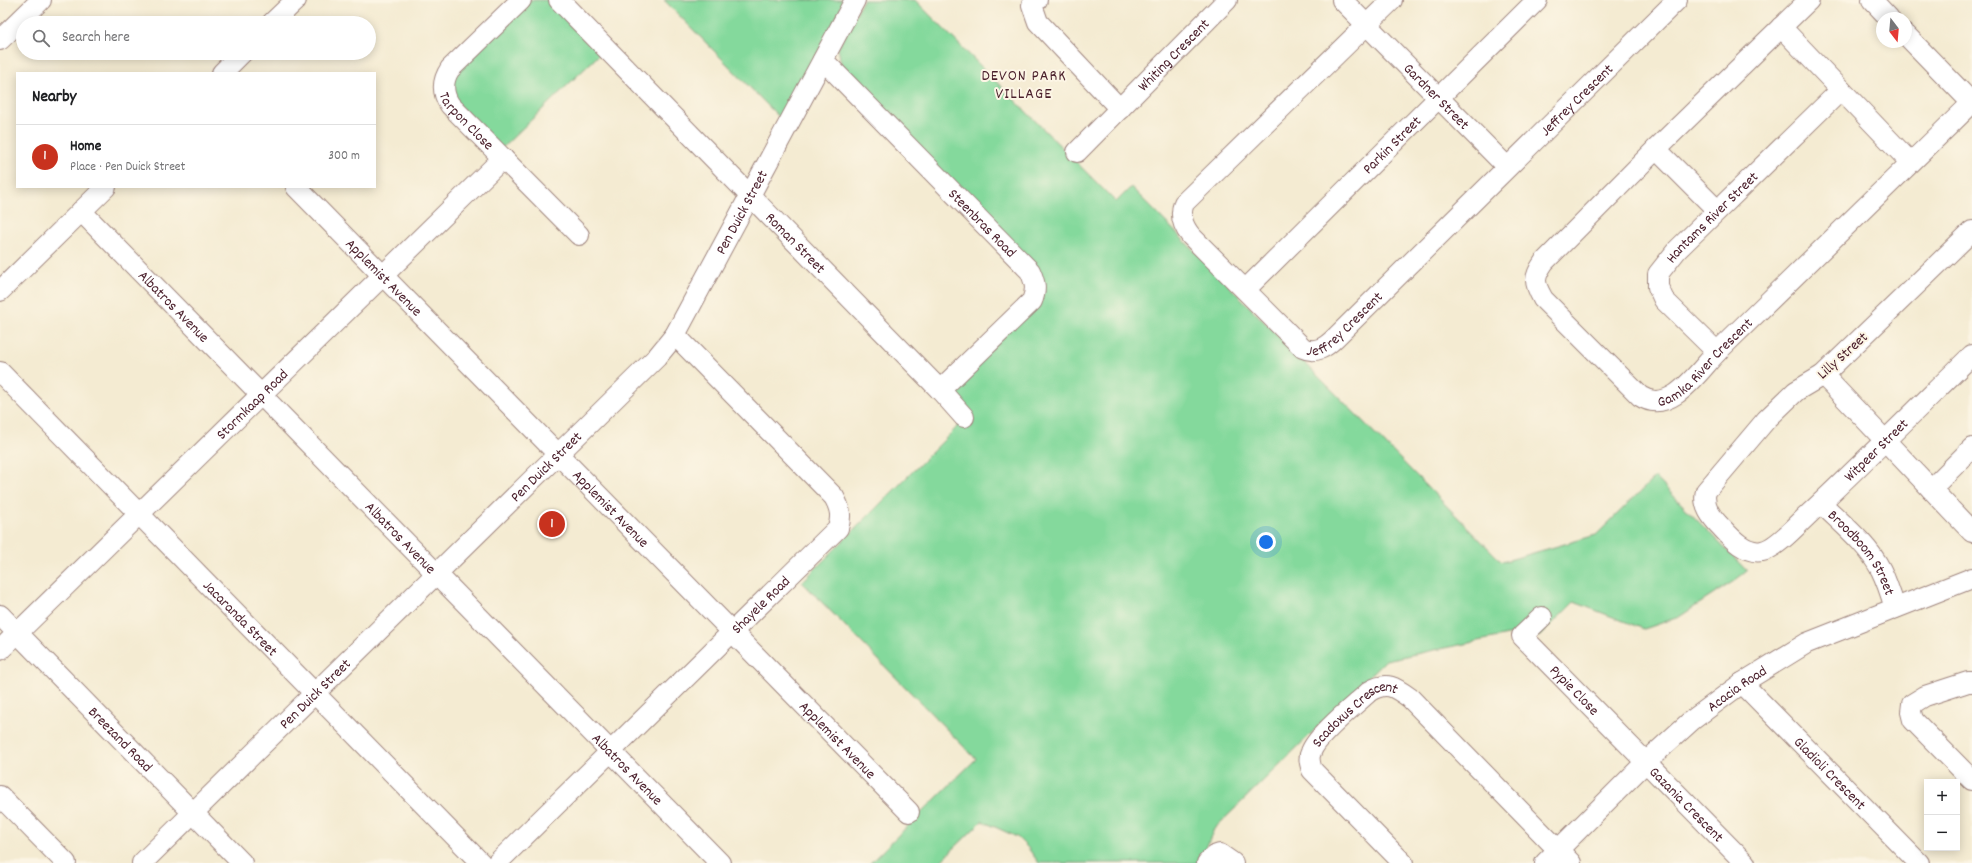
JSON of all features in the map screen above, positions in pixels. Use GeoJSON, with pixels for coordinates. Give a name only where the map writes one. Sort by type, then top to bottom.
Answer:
{"type":"FeatureCollection","features":[{"type":"Feature","properties":{"kind":"street"},"geometry":{"type":"LineString","coordinates":[[25,16],[41,0]]}},
{"type":"Feature","properties":{"kind":"street"},"geometry":{"type":"LineString","coordinates":[[279,16],[296,0]]}},
{"type":"Feature","properties":{"kind":"street","name":"Tarpon Close"},"geometry":{"type":"LineString","coordinates":[[521,0],[450,69],[444,86],[446,99],[450,105],[579,234]]}},
{"type":"Feature","properties":{"kind":"street","name":"Roman Street"},"geometry":{"type":"LineString","coordinates":[[559,0],[940,390],[964,417]]}},
{"type":"Feature","properties":{"kind":"street","name":"Pen Duick Street"},"geometry":{"type":"LineString","coordinates":[[142,863],[657,357],[675,335],[856,0]]}},
{"type":"Feature","properties":{"kind":"street"},"geometry":{"type":"LineString","coordinates":[[1037,0],[1032,6],[1038,22],[1120,108]]}},
{"type":"Feature","properties":{"kind":"street","name":"Whiting Crescent"},"geometry":{"type":"LineString","coordinates":[[1077,152],[1227,0]]}},
{"type":"Feature","properties":{"kind":"street"},"geometry":{"type":"LineString","coordinates":[[1342,0],[1367,25]]}},
{"type":"Feature","properties":{"kind":"street","name":"Jeffrey Crescent"},"geometry":{"type":"LineString","coordinates":[[1392,0],[1184,203],[1182,219],[1185,228],[1191,236],[1246,289],[1303,348],[1313,350],[1324,348],[1677,0]]}},
{"type":"Feature","properties":{"kind":"street","name":"Parkin Street"},"geometry":{"type":"LineString","coordinates":[[1246,289],[1537,0]]}},
{"type":"Feature","properties":{"kind":"street","name":"Gamka River Crescent"},"geometry":{"type":"LineString","coordinates":[[1809,0],[1656,149],[1544,262],[1536,273],[1536,282],[1544,299],[1640,396],[1649,402],[1666,401],[1676,395],[1910,162],[1972,103]]}},
{"type":"Feature","properties":{"kind":"street"},"geometry":{"type":"LineString","coordinates":[[1872,0],[1883,12]]}},
{"type":"Feature","properties":{"kind":"street"},"geometry":{"type":"LineString","coordinates":[[0,40],[16,24]]}},
{"type":"Feature","properties":{"kind":"street","name":"Gardner Street"},"geometry":{"type":"LineString","coordinates":[[1367,25],[1507,167]]}},
{"type":"Feature","properties":{"kind":"street"},"geometry":{"type":"LineString","coordinates":[[1781,28],[1910,162]]}},
{"type":"Feature","properties":{"kind":"street"},"geometry":{"type":"LineString","coordinates":[[1912,41],[1972,103]]}},
{"type":"Feature","properties":{"kind":"street"},"geometry":{"type":"LineString","coordinates":[[223,72],[235,60]]}},
{"type":"Feature","properties":{"kind":"street","name":"Steenbras Road"},"geometry":{"type":"LineString","coordinates":[[823,60],[1030,271],[1035,281],[1036,288],[1032,301],[940,390]]}},
{"type":"Feature","properties":{"kind":"street","name":"Hantams River Street"},"geometry":{"type":"LineString","coordinates":[[1718,352],[1664,300],[1658,287],[1658,274],[1666,262],[1717,210],[1841,90]]}},
{"type":"Feature","properties":{"kind":"street"},"geometry":{"type":"LineString","coordinates":[[1656,149],[1717,210]]}},
{"type":"Feature","properties":{"kind":"street","name":"Stormkaap Road"},"geometry":{"type":"LineString","coordinates":[[0,650],[503,158]]}},
{"type":"Feature","properties":{"kind":"street"},"geometry":{"type":"LineString","coordinates":[[0,291],[105,188]]}},
{"type":"Feature","properties":{"kind":"street","name":"Applemist Avenue"},"geometry":{"type":"LineString","coordinates":[[297,188],[909,812]]}},
{"type":"Feature","properties":{"kind":"street","name":"Albatros Avenue"},"geometry":{"type":"LineString","coordinates":[[81,211],[720,863]]}},
{"type":"Feature","properties":{"kind":"street","name":"Lilly Street"},"geometry":{"type":"LineString","coordinates":[[1705,501],[1706,491],[1766,420],[1796,391],[1823,375],[1972,232]]}},
{"type":"Feature","properties":{"kind":"street","name":"Shayele Road"},"geometry":{"type":"LineString","coordinates":[[497,863],[838,528],[841,512],[834,497],[675,335]]}},
{"type":"Feature","properties":{"kind":"street","name":"Witpeer Street"},"geometry":{"type":"LineString","coordinates":[[1705,501],[1713,519],[1728,535],[1752,551],[1762,552],[1768,550],[1821,502],[1972,356]]}},
{"type":"Feature","properties":{"kind":"street","name":"Jacaranda Street"},"geometry":{"type":"LineString","coordinates":[[0,372],[481,863]]}},
{"type":"Feature","properties":{"kind":"street"},"geometry":{"type":"LineString","coordinates":[[1823,375],[1972,532]]}},
{"type":"Feature","properties":{"kind":"street"},"geometry":{"type":"LineString","coordinates":[[1931,489],[1972,448]]}},
{"type":"Feature","properties":{"kind":"street","name":"Broodboom Street"},"geometry":{"type":"LineString","coordinates":[[1821,502],[1863,545],[1874,559],[1881,570],[1895,608]]}},
{"type":"Feature","properties":{"kind":"street","name":"Acacia Road"},"geometry":{"type":"LineString","coordinates":[[1558,859],[1646,762],[1691,721],[1742,683],[1807,643],[1972,578]]}},
{"type":"Feature","properties":{"kind":"street","name":"Breezand Road"},"geometry":{"type":"LineString","coordinates":[[0,615],[242,863]]}},
{"type":"Feature","properties":{"kind":"street","name":"Pypie Close"},"geometry":{"type":"LineString","coordinates":[[1542,617],[1522,636],[1646,762]]}},
{"type":"Feature","properties":{"kind":"street"},"geometry":{"type":"LineString","coordinates":[[1972,682],[1941,690],[1918,700],[1912,704],[1911,708],[1913,720],[1972,780]]}},
{"type":"Feature","properties":{"kind":"street","name":"Gladioli Crescent"},"geometry":{"type":"LineString","coordinates":[[1742,683],[1919,863]]}},
{"type":"Feature","properties":{"kind":"street","name":"Scadoxus Crescent"},"geometry":{"type":"LineString","coordinates":[[1403,863],[1312,770],[1309,762],[1311,751],[1318,741],[1370,691],[1379,686],[1387,686],[1397,689],[1410,698],[1558,859]]}},
{"type":"Feature","properties":{"kind":"street","name":"Gazania Crescent"},"geometry":{"type":"LineString","coordinates":[[1646,762],[1745,863]]}},
{"type":"Feature","properties":{"kind":"street"},"geometry":{"type":"LineString","coordinates":[[0,796],[66,863]]}},
{"type":"Feature","properties":{"kind":"street"},"geometry":{"type":"LineString","coordinates":[[1207,863],[1214,856],[1220,854],[1233,863]]}},
{"type":"Feature","properties":{"kind":"green space"},"geometry":{"type":"Polygon","coordinates":[[[527,0],[551,0],[602,52],[501,149],[455,101],[452,78],[527,0]]]}},
{"type":"Feature","properties":{"kind":"green space"},"geometry":{"type":"Polygon","coordinates":[[[664,0],[845,0],[783,121],[664,0]]]}},
{"type":"Feature","properties":{"kind":"green space"},"geometry":{"type":"Polygon","coordinates":[[[863,0],[915,0],[1116,202],[1131,187],[1502,562],[1596,535],[1655,477],[1747,571],[1679,617],[1644,629],[1574,602],[1540,636],[1508,635],[1386,660],[1214,829],[1200,863],[1039,863],[1028,848],[1017,837],[982,821],[939,863],[870,863],[976,759],[802,582],[967,417],[954,394],[954,389],[1040,294],[842,70],[838,48],[863,0]]]}},
{"type":"Feature","properties":{"kind":"place","name":"Home"},"geometry":{"type":"Point","coordinates":[552,524]}},
{"type":"Feature","properties":{"kind":"district","name":"DEVON PARK VILLAGE"},"geometry":{"type":"Point","coordinates":[1024,83]}}]}
